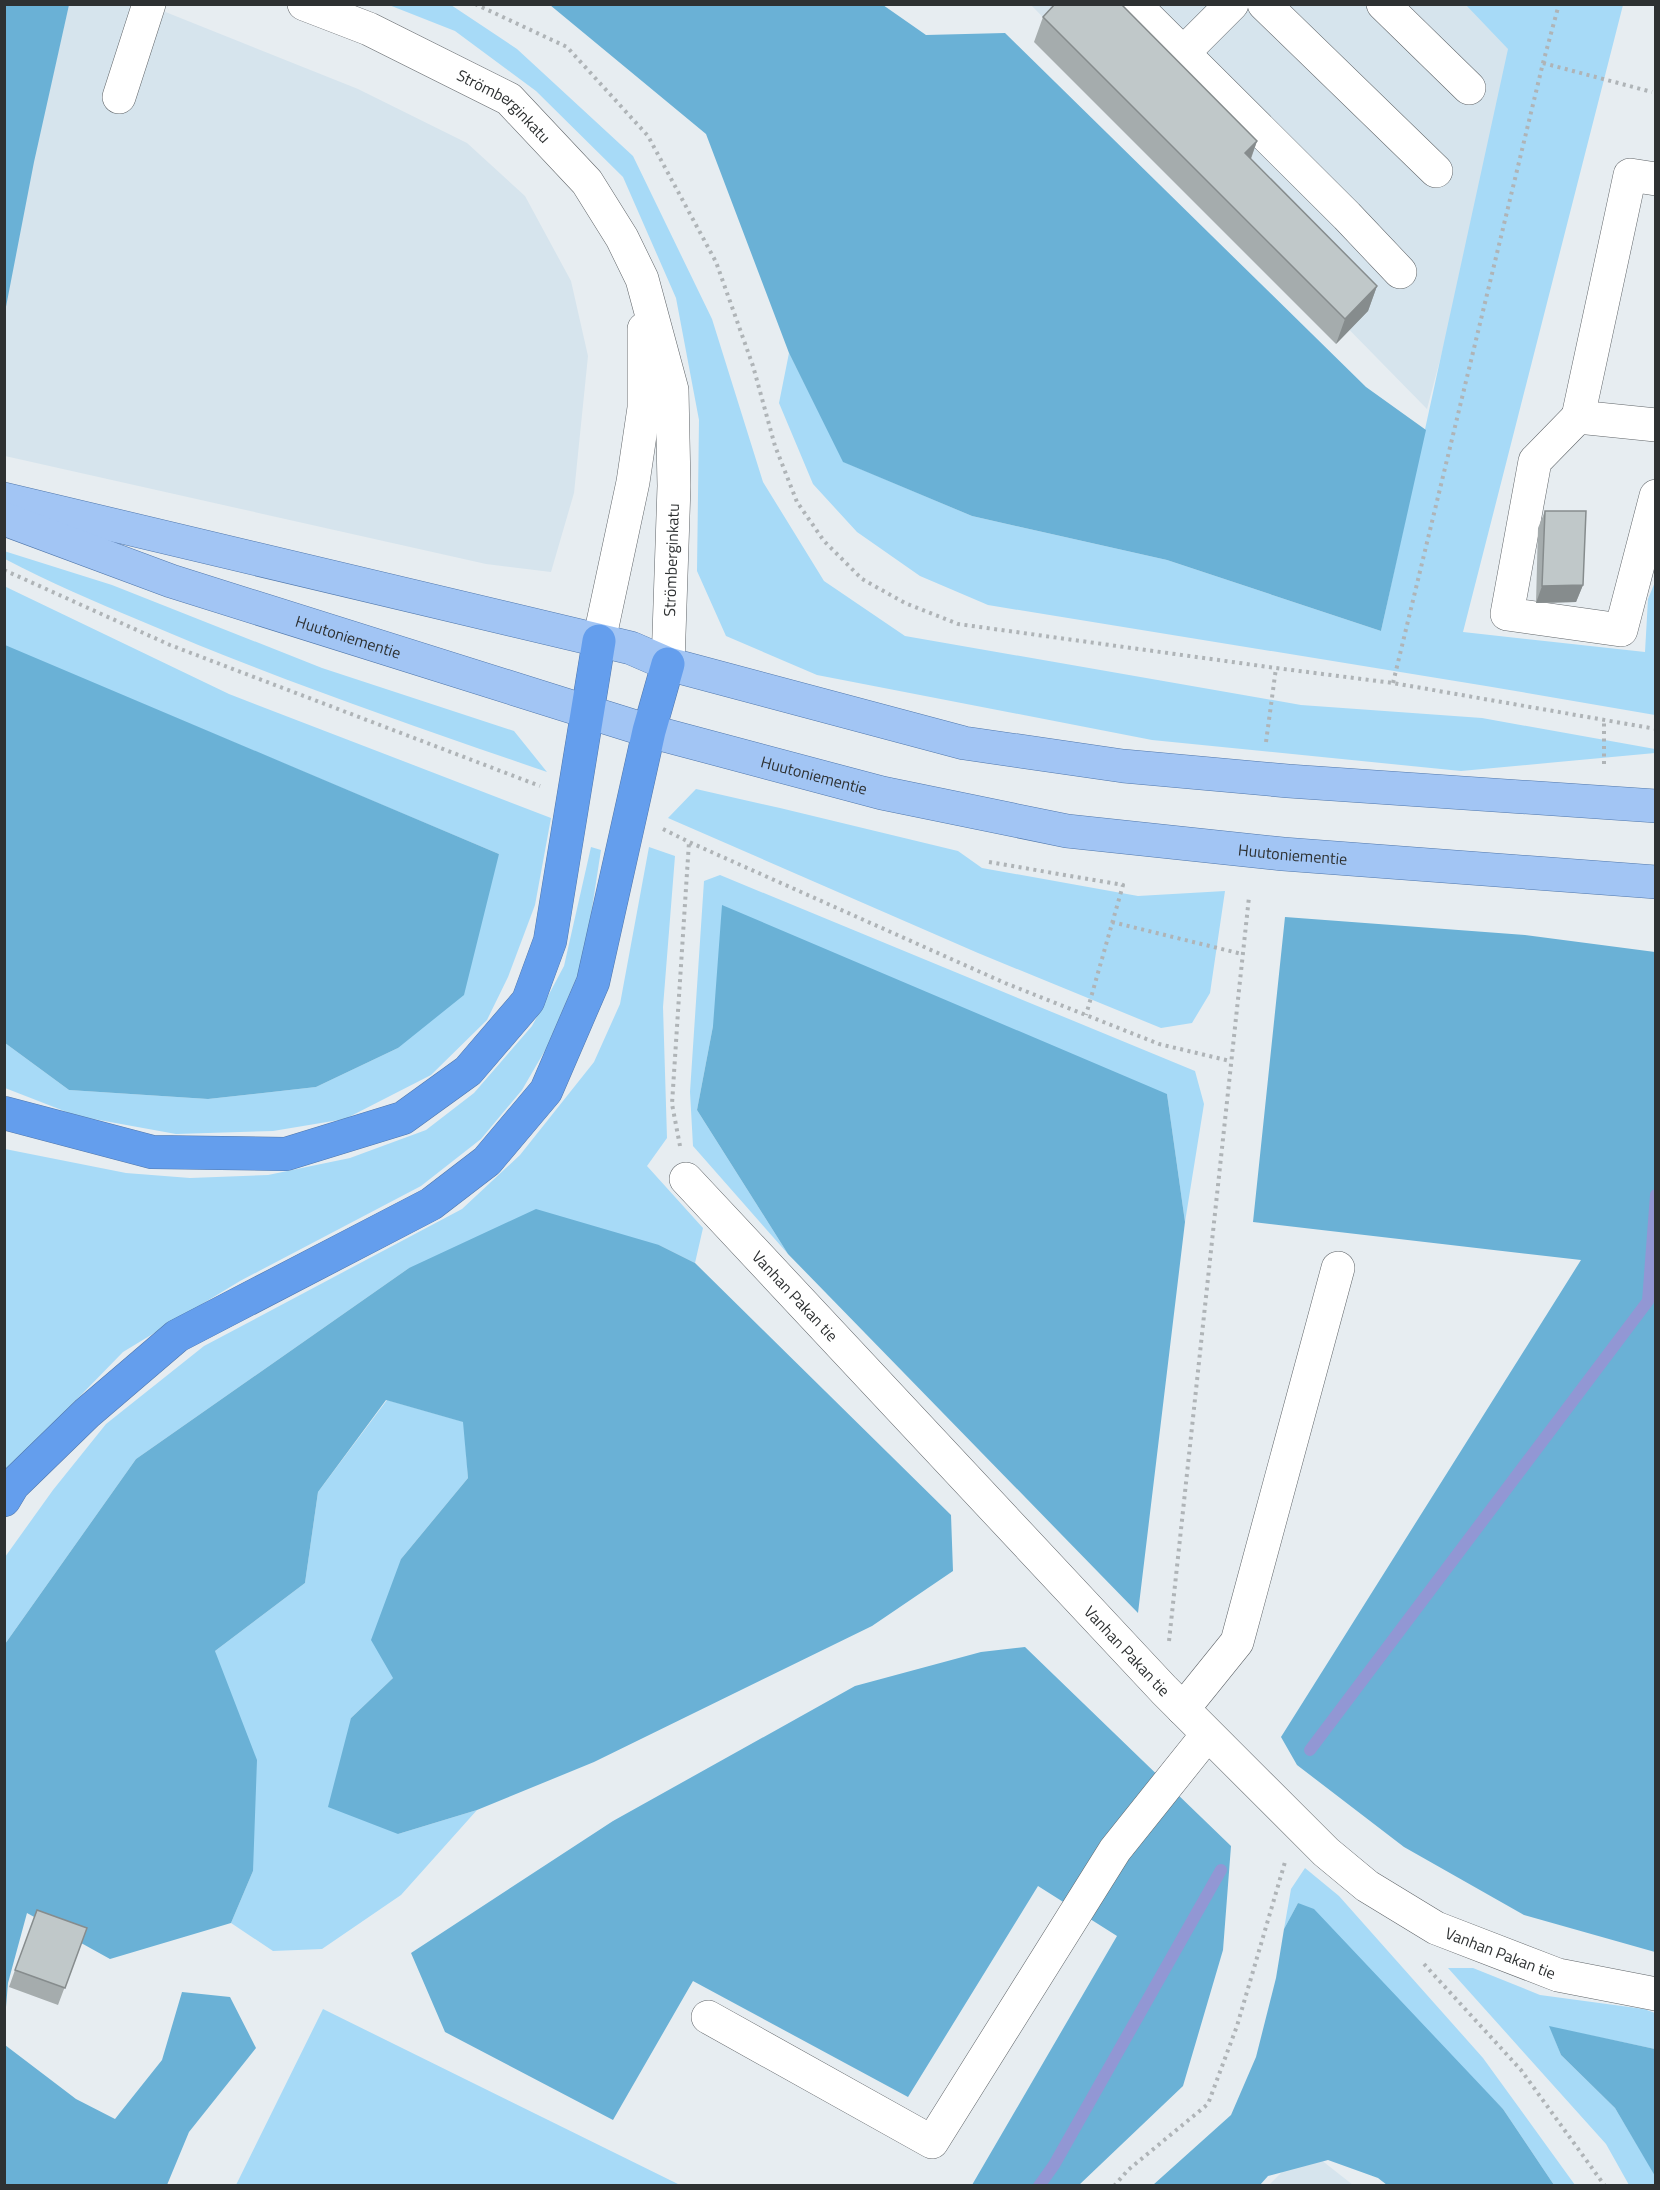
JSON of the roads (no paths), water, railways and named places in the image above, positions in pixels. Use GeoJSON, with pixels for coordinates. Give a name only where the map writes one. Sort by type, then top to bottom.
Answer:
{"type":"FeatureCollection","features":[{"type":"Feature","properties":{"kind":"highway"},"geometry":{"type":"LineString","coordinates":[[4,1113],[152,1152],[286,1154],[403,1118],[468,1071],[528,1001],[550,941],[599,641]]}},
{"type":"Feature","properties":{"kind":"highway"},"geometry":{"type":"LineString","coordinates":[[4,1500],[14,1485],[87,1413],[177,1336],[430,1204],[487,1161],[546,1092],[593,982],[649,731],[668,664]]}},
{"type":"Feature","properties":{"kind":"main road"},"geometry":{"type":"LineString","coordinates":[[4,499],[631,648],[668,664],[964,743],[1123,766],[1288,781],[1656,806]]}},
{"type":"Feature","properties":{"kind":"main road","name":"Huutoniementie"},"geometry":{"type":"LineString","coordinates":[[4,519],[171,581],[588,712],[649,731],[882,793],[1067,831],[1283,854],[1656,882]]}},
{"type":"Feature","properties":{"kind":"street"},"geometry":{"type":"LineString","coordinates":[[119,97],[149,4]]}},
{"type":"Feature","properties":{"kind":"street","name":"Strömberginkatu"},"geometry":{"type":"LineString","coordinates":[[304,4],[369,29],[509,99],[587,182],[622,238],[642,279],[672,390],[674,486],[668,664]]}},
{"type":"Feature","properties":{"kind":"street"},"geometry":{"type":"LineString","coordinates":[[1134,4],[1347,216],[1400,272]]}},
{"type":"Feature","properties":{"kind":"street"},"geometry":{"type":"LineString","coordinates":[[1183,53],[1233,4]]}},
{"type":"Feature","properties":{"kind":"street"},"geometry":{"type":"LineString","coordinates":[[1264,4],[1436,171]]}},
{"type":"Feature","properties":{"kind":"street"},"geometry":{"type":"LineString","coordinates":[[1383,4],[1469,88]]}},
{"type":"Feature","properties":{"kind":"street"},"geometry":{"type":"LineString","coordinates":[[1656,178],[1630,175],[1578,417],[1535,461],[1507,614],[1621,630],[1656,496]]}},
{"type":"Feature","properties":{"kind":"street","name":"Strömberginkatu"},"geometry":{"type":"LineString","coordinates":[[599,641],[633,482],[644,408],[642,279]]}},
{"type":"Feature","properties":{"kind":"street"},"geometry":{"type":"LineString","coordinates":[[1578,417],[1656,426]]}},
{"type":"Feature","properties":{"kind":"street","name":"Vanhan Pakan tie"},"geometry":{"type":"LineString","coordinates":[[686,1179],[1173,1700],[1297,1824],[1367,1886],[1436,1928],[1558,1975],[1656,1994]]}},
{"type":"Feature","properties":{"kind":"street"},"geometry":{"type":"LineString","coordinates":[[1173,1700],[1237,1642],[1338,1268]]}},
{"type":"Feature","properties":{"kind":"street"},"geometry":{"type":"LineString","coordinates":[[708,2018],[932,2142],[1115,1850],[1208,1735]]}},
{"type":"Feature","properties":{"kind":"waterway"},"geometry":{"type":"LineString","coordinates":[[1310,1750],[1648,1301],[1656,1195]]}},
{"type":"Feature","properties":{"kind":"waterway"},"geometry":{"type":"LineString","coordinates":[[1039,2186],[1054,2165],[1221,1870]]}}]}
